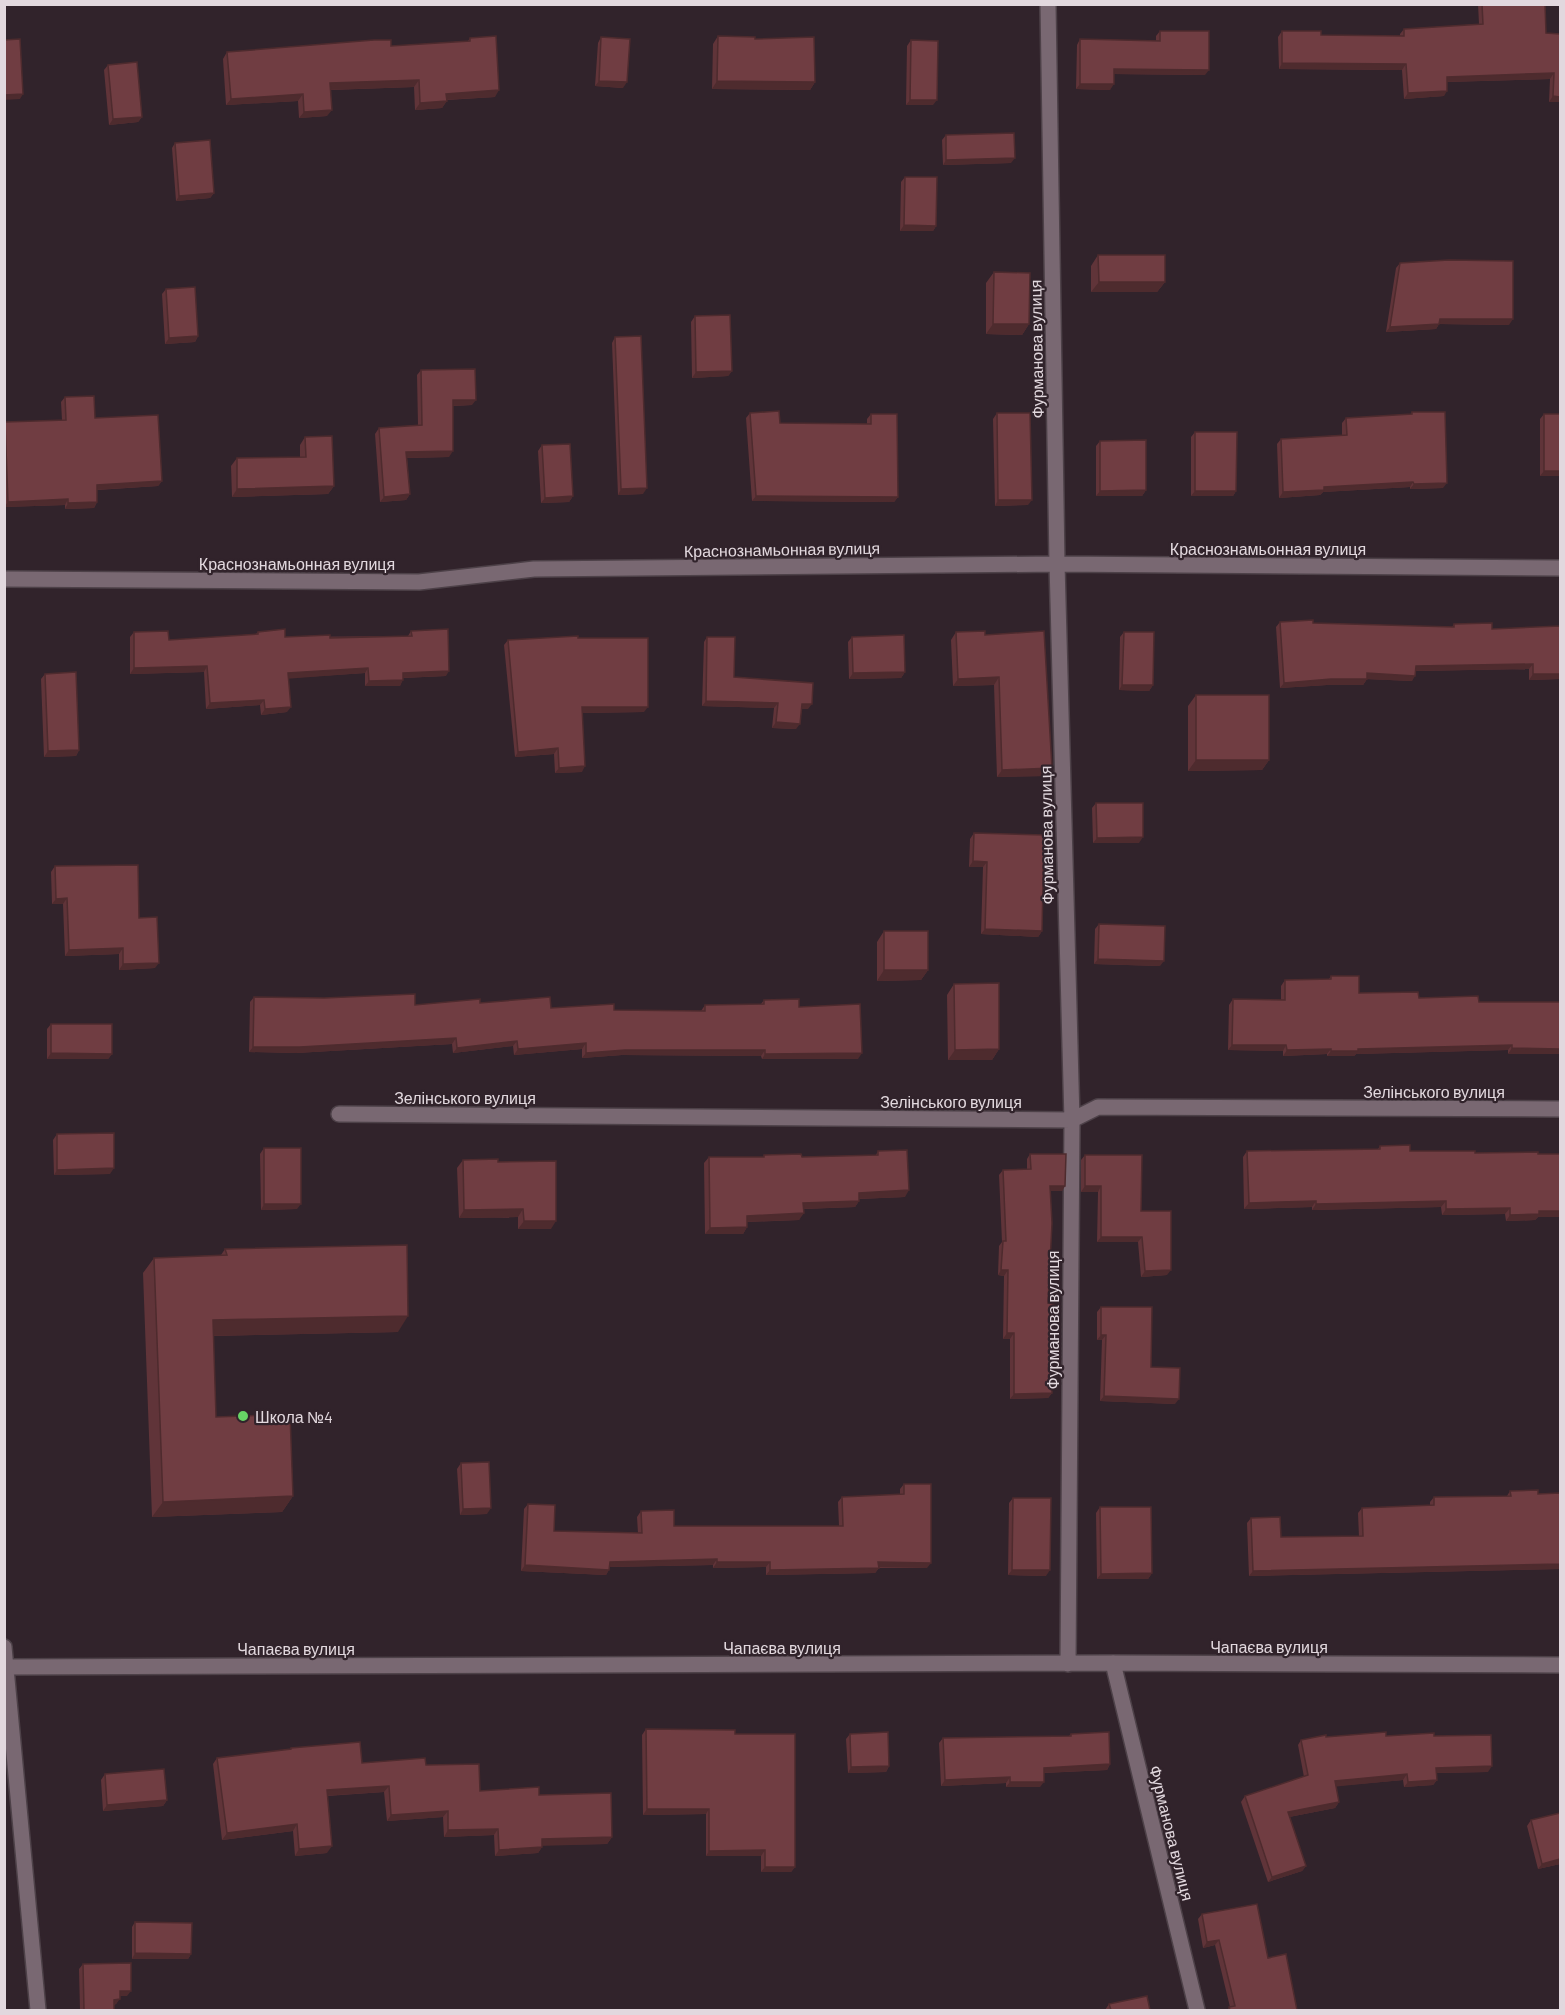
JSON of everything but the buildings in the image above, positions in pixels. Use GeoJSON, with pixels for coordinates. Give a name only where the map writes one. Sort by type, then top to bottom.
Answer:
{"type":"FeatureCollection","features":[{"type":"Feature","properties":{"kind":"street","name":"Фурманова вулиця"},"geometry":{"type":"LineString","coordinates":[[1048,4],[1058,564],[1072,1120],[1068,1664]]}},
{"type":"Feature","properties":{"kind":"street","name":"Краснознамьонная вулиця"},"geometry":{"type":"LineString","coordinates":[[4,579],[419,582],[534,569],[1058,564],[1560,568]]}},
{"type":"Feature","properties":{"kind":"street","name":"Зелінського вулиця"},"geometry":{"type":"LineString","coordinates":[[339,1114],[1072,1120],[1098,1107],[1560,1109]]}},
{"type":"Feature","properties":{"kind":"street"},"geometry":{"type":"LineString","coordinates":[[4,1647],[38,2010]]}},
{"type":"Feature","properties":{"kind":"street","name":"Фурманова вулиця"},"geometry":{"type":"LineString","coordinates":[[1113,1663],[1197,2010]]}},
{"type":"Feature","properties":{"kind":"street","name":"Чапаєва вулиця"},"geometry":{"type":"LineString","coordinates":[[5,1667],[1113,1663],[1560,1665]]}},
{"type":"Feature","properties":{"kind":"place","name":"Школа №4"},"geometry":{"type":"Point","coordinates":[243,1416]}}]}
